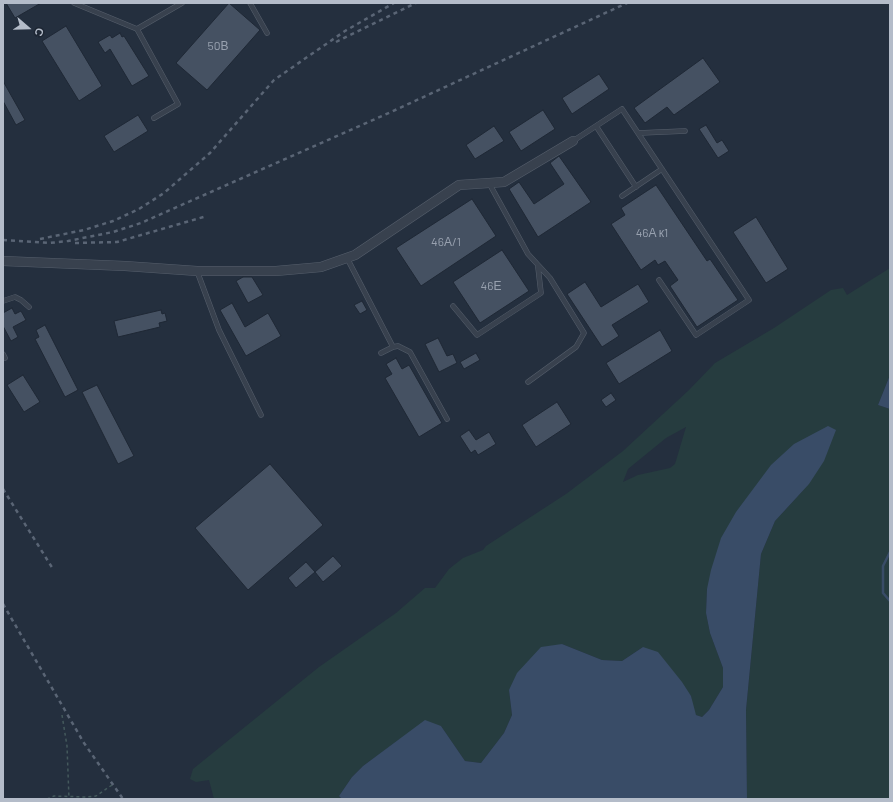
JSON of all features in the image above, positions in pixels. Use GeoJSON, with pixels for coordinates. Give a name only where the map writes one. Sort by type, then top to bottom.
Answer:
{"type":"FeatureCollection","features":[{"type":"Feature","properties":{"kind":"street"},"geometry":{"type":"LineString","coordinates":[[3,261],[125,266],[197,271],[276,271],[321,267],[348,258],[370,246],[459,185],[504,182],[573,141]]}},
{"type":"Feature","properties":{"kind":"lane"},"geometry":{"type":"LineString","coordinates":[[74,3],[137,29],[178,104],[154,118]]}},
{"type":"Feature","properties":{"kind":"lane"},"geometry":{"type":"LineString","coordinates":[[137,29],[182,3]]}},
{"type":"Feature","properties":{"kind":"lane"},"geometry":{"type":"LineString","coordinates":[[250,3],[267,33]]}},
{"type":"Feature","properties":{"kind":"lane"},"geometry":{"type":"LineString","coordinates":[[573,141],[622,109],[749,300],[696,335],[659,280]]}},
{"type":"Feature","properties":{"kind":"lane"},"geometry":{"type":"LineString","coordinates":[[596,126],[636,187]]}},
{"type":"Feature","properties":{"kind":"lane"},"geometry":{"type":"LineString","coordinates":[[639,134],[685,131]]}},
{"type":"Feature","properties":{"kind":"lane"},"geometry":{"type":"LineString","coordinates":[[622,196],[662,169]]}},
{"type":"Feature","properties":{"kind":"lane"},"geometry":{"type":"LineString","coordinates":[[489,183],[528,254],[538,267],[550,278],[584,334],[576,347],[528,382]]}},
{"type":"Feature","properties":{"kind":"lane"},"geometry":{"type":"LineString","coordinates":[[348,258],[393,347]]}},
{"type":"Feature","properties":{"kind":"lane"},"geometry":{"type":"LineString","coordinates":[[453,306],[476,335],[541,294],[538,267]]}},
{"type":"Feature","properties":{"kind":"lane"},"geometry":{"type":"LineString","coordinates":[[197,271],[219,330],[261,415]]}},
{"type":"Feature","properties":{"kind":"lane"},"geometry":{"type":"LineString","coordinates":[[3,301],[15,298],[21,300],[29,307]]}},
{"type":"Feature","properties":{"kind":"lane"},"geometry":{"type":"LineString","coordinates":[[381,353],[393,347],[405,348],[410,352],[447,419]]}},
{"type":"Feature","properties":{"kind":"path"},"geometry":{"type":"LineString","coordinates":[[62,715],[67,746],[69,798]]}},
{"type":"Feature","properties":{"kind":"path"},"geometry":{"type":"LineString","coordinates":[[47,799],[54,796],[69,798],[96,796],[112,785]]}},
{"type":"Feature","properties":{"kind":"green space"},"geometry":{"type":"Polygon","coordinates":[[[890,268],[890,375],[878,405],[890,409],[890,799],[747,799],[746,710],[761,554],[775,521],[809,484],[707,589],[706,613],[710,633],[723,668],[723,687],[709,710],[702,717],[696,715],[693,710],[691,696],[643,647],[622,661],[602,660],[562,644],[509,690],[512,715],[504,733],[481,763],[465,761],[441,726],[400,739],[363,766],[352,777],[339,796],[342,799],[214,799],[209,780],[196,782],[190,779],[193,769],[319,667],[396,613],[425,588],[435,588],[449,569],[463,558],[483,550],[486,546],[566,494],[623,451],[689,390],[715,363],[774,328],[831,290],[843,288],[847,295],[890,268]],[[686,427],[666,438],[628,469],[623,482],[638,475],[670,468],[675,464],[686,427]]]}},
{"type":"Feature","properties":{"kind":"water"},"geometry":{"type":"Polygon","coordinates":[[[890,375],[890,409],[878,405],[890,375]]]}},
{"type":"Feature","properties":{"kind":"water"},"geometry":{"type":"Polygon","coordinates":[[[828,426],[836,430],[824,461],[809,484],[775,521],[761,554],[746,710],[747,799],[342,799],[339,796],[352,777],[363,766],[425,720],[441,726],[465,761],[481,763],[504,733],[512,715],[509,690],[517,673],[541,647],[562,644],[602,660],[622,661],[643,647],[658,652],[682,682],[691,696],[696,715],[702,717],[709,710],[723,687],[723,668],[710,633],[706,613],[707,589],[721,538],[736,512],[771,465],[794,444],[828,426]]]}},
{"type":"Feature","properties":{"kind":"building"},"geometry":{"type":"Polygon","coordinates":[[[6,3],[41,3],[15,18],[6,3]]]}},
{"type":"Feature","properties":{"kind":"building"},"geometry":{"type":"Polygon","coordinates":[[[229,3],[260,30],[207,90],[176,63],[229,3]]]}},
{"type":"Feature","properties":{"kind":"building"},"geometry":{"type":"Polygon","coordinates":[[[66,26],[102,86],[79,101],[42,41],[66,26]]]}},
{"type":"Feature","properties":{"kind":"building"},"geometry":{"type":"Polygon","coordinates":[[[120,33],[122,37],[124,36],[149,76],[132,86],[110,49],[105,53],[98,42],[110,35],[112,38],[120,33]]]}},
{"type":"Feature","properties":{"kind":"building"},"geometry":{"type":"Polygon","coordinates":[[[703,58],[720,82],[674,115],[667,107],[645,123],[634,108],[703,58]]]}},
{"type":"Feature","properties":{"kind":"building"},"geometry":{"type":"Polygon","coordinates":[[[599,74],[609,89],[572,114],[562,98],[599,74]]]}},
{"type":"Feature","properties":{"kind":"building"},"geometry":{"type":"Polygon","coordinates":[[[3,81],[25,120],[16,125],[3,101],[3,81]]]}},
{"type":"Feature","properties":{"kind":"building"},"geometry":{"type":"Polygon","coordinates":[[[543,110],[555,129],[521,151],[509,132],[543,110]]]}},
{"type":"Feature","properties":{"kind":"building"},"geometry":{"type":"Polygon","coordinates":[[[138,115],[148,131],[114,152],[104,136],[138,115]]]}},
{"type":"Feature","properties":{"kind":"building"},"geometry":{"type":"Polygon","coordinates":[[[706,125],[717,143],[722,140],[729,151],[718,158],[699,129],[706,125]]]}},
{"type":"Feature","properties":{"kind":"building"},"geometry":{"type":"Polygon","coordinates":[[[494,126],[504,141],[475,159],[466,145],[494,126]]]}},
{"type":"Feature","properties":{"kind":"building"},"geometry":{"type":"Polygon","coordinates":[[[559,156],[591,202],[538,237],[509,189],[519,182],[534,204],[564,184],[550,163],[559,156]]]}},
{"type":"Feature","properties":{"kind":"building"},"geometry":{"type":"Polygon","coordinates":[[[656,185],[707,261],[710,259],[738,300],[697,327],[670,286],[678,280],[665,261],[658,265],[655,260],[641,270],[611,224],[625,215],[621,208],[656,185]]]}},
{"type":"Feature","properties":{"kind":"building"},"geometry":{"type":"Polygon","coordinates":[[[472,199],[496,236],[421,286],[396,248],[472,199]]]}},
{"type":"Feature","properties":{"kind":"building"},"geometry":{"type":"Polygon","coordinates":[[[756,217],[788,269],[766,283],[733,232],[756,217]]]}},
{"type":"Feature","properties":{"kind":"building"},"geometry":{"type":"Polygon","coordinates":[[[502,250],[529,291],[480,323],[453,282],[502,250]]]}},
{"type":"Feature","properties":{"kind":"building"},"geometry":{"type":"Polygon","coordinates":[[[243,277],[252,277],[263,295],[248,303],[236,281],[243,277]]]}},
{"type":"Feature","properties":{"kind":"building"},"geometry":{"type":"Polygon","coordinates":[[[585,282],[601,307],[638,284],[649,302],[612,325],[619,336],[602,347],[567,294],[585,282]]]}},
{"type":"Feature","properties":{"kind":"building"},"geometry":{"type":"Polygon","coordinates":[[[362,301],[367,310],[360,314],[354,305],[362,301]]]}},
{"type":"Feature","properties":{"kind":"building"},"geometry":{"type":"Polygon","coordinates":[[[232,303],[245,327],[268,313],[281,336],[246,356],[220,310],[232,303]]]}},
{"type":"Feature","properties":{"kind":"building"},"geometry":{"type":"Polygon","coordinates":[[[12,308],[15,314],[21,311],[26,320],[13,327],[18,337],[11,341],[3,326],[3,313],[12,308]]]}},
{"type":"Feature","properties":{"kind":"building"},"geometry":{"type":"Polygon","coordinates":[[[161,310],[162,314],[165,313],[167,321],[159,323],[160,327],[118,337],[114,321],[161,310]]]}},
{"type":"Feature","properties":{"kind":"building"},"geometry":{"type":"Polygon","coordinates":[[[45,325],[78,390],[65,397],[35,339],[39,337],[36,330],[45,325]]]}},
{"type":"Feature","properties":{"kind":"building"},"geometry":{"type":"Polygon","coordinates":[[[660,330],[672,351],[619,384],[606,363],[660,330]]]}},
{"type":"Feature","properties":{"kind":"building"},"geometry":{"type":"Polygon","coordinates":[[[438,338],[447,356],[453,354],[457,363],[439,372],[425,344],[438,338]]]}},
{"type":"Feature","properties":{"kind":"building"},"geometry":{"type":"Polygon","coordinates":[[[476,353],[480,360],[464,369],[460,362],[476,353]]]}},
{"type":"Feature","properties":{"kind":"building"},"geometry":{"type":"Polygon","coordinates":[[[396,358],[402,369],[409,365],[442,423],[419,437],[385,378],[392,374],[386,364],[396,358]]]}},
{"type":"Feature","properties":{"kind":"building"},"geometry":{"type":"Polygon","coordinates":[[[23,375],[40,402],[24,412],[7,385],[23,375]]]}},
{"type":"Feature","properties":{"kind":"building"},"geometry":{"type":"Polygon","coordinates":[[[97,385],[134,456],[118,464],[82,392],[97,385]]]}},
{"type":"Feature","properties":{"kind":"building"},"geometry":{"type":"Polygon","coordinates":[[[611,393],[616,400],[606,407],[601,400],[611,393]]]}},
{"type":"Feature","properties":{"kind":"building"},"geometry":{"type":"Polygon","coordinates":[[[557,402],[571,424],[536,447],[522,425],[557,402]]]}},
{"type":"Feature","properties":{"kind":"building"},"geometry":{"type":"Polygon","coordinates":[[[469,430],[476,440],[489,432],[496,444],[478,455],[475,450],[471,453],[460,436],[469,430]]]}},
{"type":"Feature","properties":{"kind":"building"},"geometry":{"type":"Polygon","coordinates":[[[270,464],[323,525],[248,590],[195,528],[270,464]]]}},
{"type":"Feature","properties":{"kind":"building"},"geometry":{"type":"Polygon","coordinates":[[[333,556],[342,566],[323,582],[315,572],[333,556]]]}},
{"type":"Feature","properties":{"kind":"building"},"geometry":{"type":"Polygon","coordinates":[[[306,562],[315,572],[296,588],[288,578],[306,562]]]}},
{"type":"Feature","properties":{"kind":"waterway"},"geometry":{"type":"LineString","coordinates":[[890,552],[883,566],[883,593],[890,601]]}},
{"type":"Feature","properties":{"kind":"railway"},"geometry":{"type":"LineString","coordinates":[[40,239],[84,230],[113,221],[139,209],[164,193],[210,153],[274,80],[345,31],[394,3]]}},
{"type":"Feature","properties":{"kind":"railway"},"geometry":{"type":"LineString","coordinates":[[336,42],[416,3]]}},
{"type":"Feature","properties":{"kind":"railway"},"geometry":{"type":"LineString","coordinates":[[3,240],[49,243],[68,241],[113,232],[141,223],[391,112],[627,3]]}},
{"type":"Feature","properties":{"kind":"railway"},"geometry":{"type":"LineString","coordinates":[[75,243],[117,242],[207,216]]}},
{"type":"Feature","properties":{"kind":"railway"},"geometry":{"type":"LineString","coordinates":[[3,489],[53,569]]}},
{"type":"Feature","properties":{"kind":"railway"},"geometry":{"type":"LineString","coordinates":[[3,604],[84,743],[123,799]]}}]}
